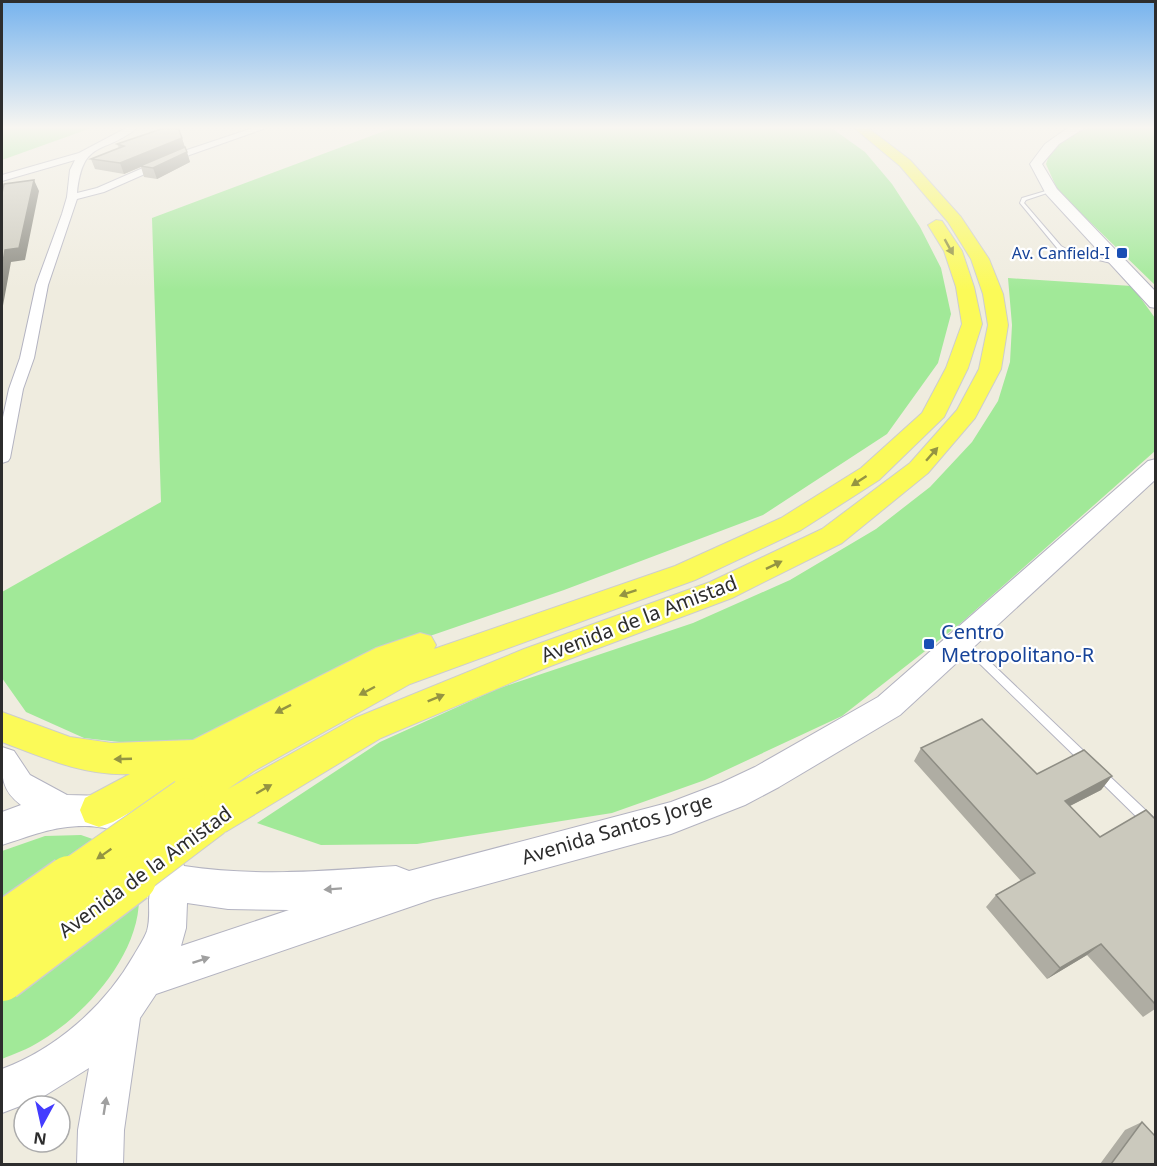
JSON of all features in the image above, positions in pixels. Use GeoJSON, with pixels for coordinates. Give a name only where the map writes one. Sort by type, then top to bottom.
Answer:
{"type":"FeatureCollection","features":[{"type":"Feature","properties":{"kind":"main road","name":"Avenida de la Amistad"},"geometry":{"type":"LineString","coordinates":[[2,978],[200,807],[271,742],[398,675],[685,573],[791,524],[870,474],[932,417],[957,368],[972,324],[965,288],[953,251],[903,181]]}},
{"type":"Feature","properties":{"kind":"main road","name":"Avenida de la Amistad"},"geometry":{"type":"LineString","coordinates":[[2,926],[200,807],[368,728],[536,658],[721,590],[832,537],[919,468],[967,413],[990,369],[998,325],[993,294],[980,259],[955,220],[921,181]]}},
{"type":"Feature","properties":{"kind":"main road"},"geometry":{"type":"LineString","coordinates":[[1046,181],[1051,191],[1155,303]]}},
{"type":"Feature","properties":{"kind":"main road","name":"Avenida Santos Jorge"},"geometry":{"type":"LineString","coordinates":[[133,994],[433,881],[671,818],[733,794],[767,777],[889,706],[1155,466]]}},
{"type":"Feature","properties":{"kind":"main road"},"geometry":{"type":"LineString","coordinates":[[2,829],[35,817],[81,810],[202,755],[273,715],[388,657],[626,575],[791,524]]}},
{"type":"Feature","properties":{"kind":"main road"},"geometry":{"type":"LineString","coordinates":[[2,727],[69,752],[112,759],[202,755]]}},
{"type":"Feature","properties":{"kind":"main road"},"geometry":{"type":"LineString","coordinates":[[2,762],[18,786],[81,810],[128,818],[151,834],[165,861],[170,882],[166,933],[133,994],[101,1130],[100,1164]]}},
{"type":"Feature","properties":{"kind":"main road","name":"Avenida Santos Jorge"},"geometry":{"type":"LineString","coordinates":[[170,882],[228,891],[294,892],[433,881]]}},
{"type":"Feature","properties":{"kind":"main road"},"geometry":{"type":"LineString","coordinates":[[2,1091],[21,1085],[75,1053],[133,994]]}},
{"type":"Feature","properties":{"kind":"street"},"geometry":{"type":"LineString","coordinates":[[2,458],[9,390],[27,358],[42,285],[72,196],[74,181]]}},
{"type":"Feature","properties":{"kind":"street"},"geometry":{"type":"LineString","coordinates":[[72,196],[100,190],[120,181]]}},
{"type":"Feature","properties":{"kind":"lane"},"geometry":{"type":"LineString","coordinates":[[1051,191],[1024,199],[1022,203],[1059,247],[1066,251],[1120,265]]}},
{"type":"Feature","properties":{"kind":"lane"},"geometry":{"type":"LineString","coordinates":[[960,644],[983,661],[1155,828]]}},
{"type":"Feature","properties":{"kind":"green space"},"geometry":{"type":"Polygon","coordinates":[[[250,181],[890,181],[920,227],[941,268],[951,314],[938,363],[887,434],[763,515],[564,590],[389,650],[203,740],[146,745],[84,738],[26,712],[2,678],[2,592],[161,502],[152,218],[250,181]]]}},
{"type":"Feature","properties":{"kind":"green space"},"geometry":{"type":"Polygon","coordinates":[[[1054,181],[1155,181],[1155,285],[1058,191],[1054,181]]]}},
{"type":"Feature","properties":{"kind":"green space"},"geometry":{"type":"Polygon","coordinates":[[[1008,278],[1132,286],[1155,318],[1155,451],[961,623],[842,716],[705,780],[612,813],[417,844],[321,845],[257,823],[380,742],[497,689],[693,623],[790,580],[876,529],[930,487],[972,442],[998,401],[1010,362],[1012,325],[1008,278]]]}},
{"type":"Feature","properties":{"kind":"green space"},"geometry":{"type":"Polygon","coordinates":[[[81,835],[110,845],[135,885],[139,897],[137,918],[130,940],[107,981],[75,1016],[35,1045],[2,1059],[2,851],[45,836],[81,835]]]}},
{"type":"Feature","properties":{"kind":"building"},"geometry":{"type":"Polygon","coordinates":[[[34,181],[19,248],[5,250],[2,268],[2,193],[4,184],[34,181]]]}},
{"type":"Feature","properties":{"kind":"building"},"geometry":{"type":"Polygon","coordinates":[[[982,719],[1037,774],[1084,750],[1112,776],[1065,801],[1100,837],[1146,810],[1155,819],[1155,1004],[1101,944],[1060,968],[996,895],[1035,873],[921,748],[982,719]]]}},
{"type":"Feature","properties":{"kind":"building"},"geometry":{"type":"Polygon","coordinates":[[[1142,1122],[1155,1136],[1155,1164],[1111,1164],[1142,1122]]]}},
{"type":"Feature","properties":{"kind":"place","name":"Av. Canfield-I"},"geometry":{"type":"Point","coordinates":[1122,253]}},
{"type":"Feature","properties":{"kind":"place","name":"Centro Metropolitano-R"},"geometry":{"type":"Point","coordinates":[929,644]}}]}
